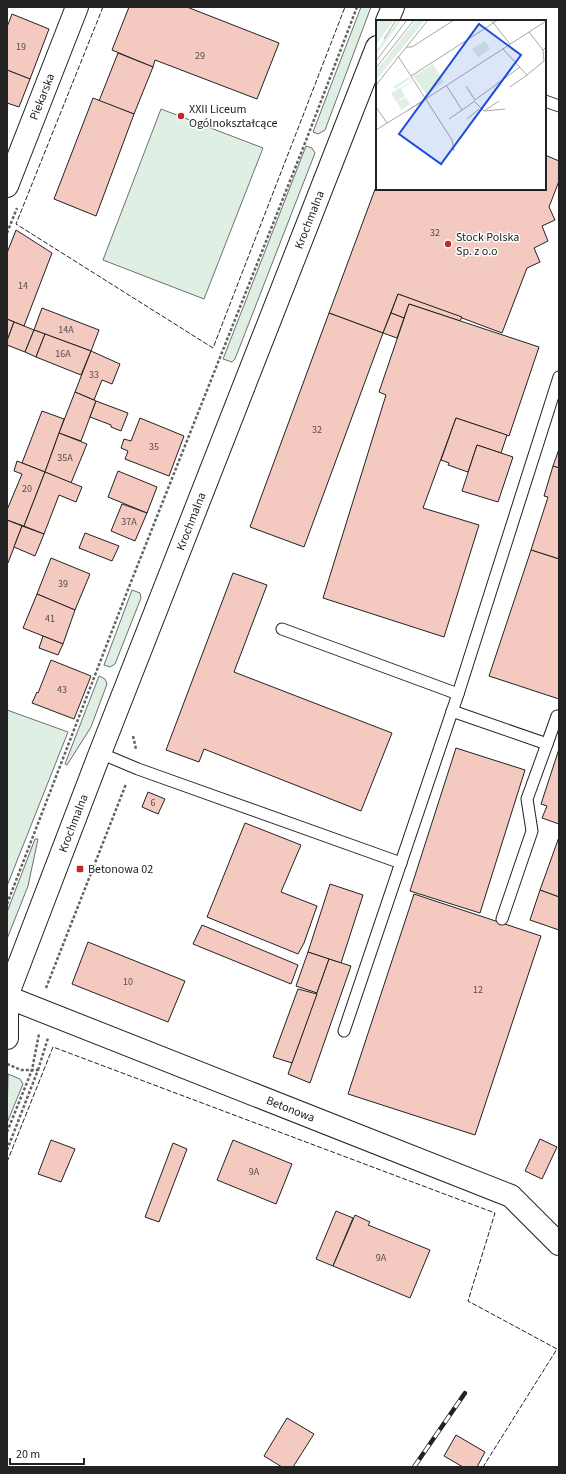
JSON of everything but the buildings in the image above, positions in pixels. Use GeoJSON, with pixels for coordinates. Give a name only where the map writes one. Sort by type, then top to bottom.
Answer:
{"type":"FeatureCollection","features":[{"type":"Feature","properties":{"kind":"street","name":"Piekarska"},"geometry":{"type":"LineString","coordinates":[[7,186],[77,7]]}},
{"type":"Feature","properties":{"kind":"street"},"geometry":{"type":"LineString","coordinates":[[387,20],[393,7]]}},
{"type":"Feature","properties":{"kind":"street","name":"Krochmalna"},"geometry":{"type":"LineString","coordinates":[[7,997],[100,753],[375,56]]}},
{"type":"Feature","properties":{"kind":"street","name":"Betonowa"},"geometry":{"type":"LineString","coordinates":[[7,997],[511,1196],[559,1244]]}},
{"type":"Feature","properties":{"kind":"street"},"geometry":{"type":"LineString","coordinates":[[7,1006],[7,1038]]}},
{"type":"Feature","properties":{"kind":"lane"},"geometry":{"type":"LineString","coordinates":[[546,101],[559,106]]}},
{"type":"Feature","properties":{"kind":"lane"},"geometry":{"type":"LineString","coordinates":[[344,1031],[458,694],[559,378]]}},
{"type":"Feature","properties":{"kind":"lane"},"geometry":{"type":"LineString","coordinates":[[282,629],[458,694]]}},
{"type":"Feature","properties":{"kind":"lane"},"geometry":{"type":"LineString","coordinates":[[452,710],[547,744]]}},
{"type":"Feature","properties":{"kind":"lane"},"geometry":{"type":"LineString","coordinates":[[502,919],[532,832],[527,799],[557,716],[559,717]]}},
{"type":"Feature","properties":{"kind":"lane"},"geometry":{"type":"LineString","coordinates":[[100,753],[132,766],[401,863]]}},
{"type":"Feature","properties":{"kind":"path"},"geometry":{"type":"LineString","coordinates":[[7,904],[138,562],[307,138],[357,7]]}},
{"type":"Feature","properties":{"kind":"path"},"geometry":{"type":"LineString","coordinates":[[7,1132],[32,1070],[46,988],[89,880],[136,753],[134,739],[120,705]]}},
{"type":"Feature","properties":{"kind":"path"},"geometry":{"type":"LineString","coordinates":[[7,1064],[21,1070],[38,1070],[7,1150]]}},
{"type":"Feature","properties":{"kind":"green space"},"geometry":{"type":"Polygon","coordinates":[[[361,7],[371,7],[325,130],[318,134],[313,132],[361,7]]]}},
{"type":"Feature","properties":{"kind":"green space"},"geometry":{"type":"Polygon","coordinates":[[[161,109],[263,148],[204,299],[103,260],[161,109]]]}},
{"type":"Feature","properties":{"kind":"green space"},"geometry":{"type":"Polygon","coordinates":[[[306,146],[312,148],[315,153],[235,359],[232,362],[223,359],[306,146]]]}},
{"type":"Feature","properties":{"kind":"green space"},"geometry":{"type":"Polygon","coordinates":[[[132,590],[140,593],[141,598],[115,664],[110,667],[104,665],[132,590]]]}},
{"type":"Feature","properties":{"kind":"green space"},"geometry":{"type":"Polygon","coordinates":[[[99,676],[105,679],[107,684],[91,727],[67,765],[65,764],[99,676]]]}},
{"type":"Feature","properties":{"kind":"green space"},"geometry":{"type":"Polygon","coordinates":[[[7,710],[68,732],[7,886],[7,710]]]}},
{"type":"Feature","properties":{"kind":"green space"},"geometry":{"type":"Polygon","coordinates":[[[35,839],[38,839],[28,886],[7,939],[7,912],[35,839]]]}},
{"type":"Feature","properties":{"kind":"green space"},"geometry":{"type":"Polygon","coordinates":[[[8,1074],[20,1079],[23,1084],[7,1123],[8,1074]]]}},
{"type":"Feature","properties":{"kind":"railway"},"geometry":{"type":"LineString","coordinates":[[414,1467],[465,1393]]}},
{"type":"Feature","properties":{"kind":"fence"},"geometry":{"type":"LineString","coordinates":[[103,7],[16,224],[213,348],[345,7]]}},
{"type":"Feature","properties":{"kind":"fence"},"geometry":{"type":"LineString","coordinates":[[7,1162],[53,1047],[495,1213],[468,1301],[557,1349],[483,1467]]}},
{"type":"Feature","properties":{"kind":"place","name":"XXII Liceum Ogólnokształcące"},"geometry":{"type":"Point","coordinates":[181,116]}},
{"type":"Feature","properties":{"kind":"place","name":"Stock Polska Sp. z o.o"},"geometry":{"type":"Point","coordinates":[448,244]}},
{"type":"Feature","properties":{"kind":"place","name":"Betonowa 02"},"geometry":{"type":"Point","coordinates":[80,869]}}]}
